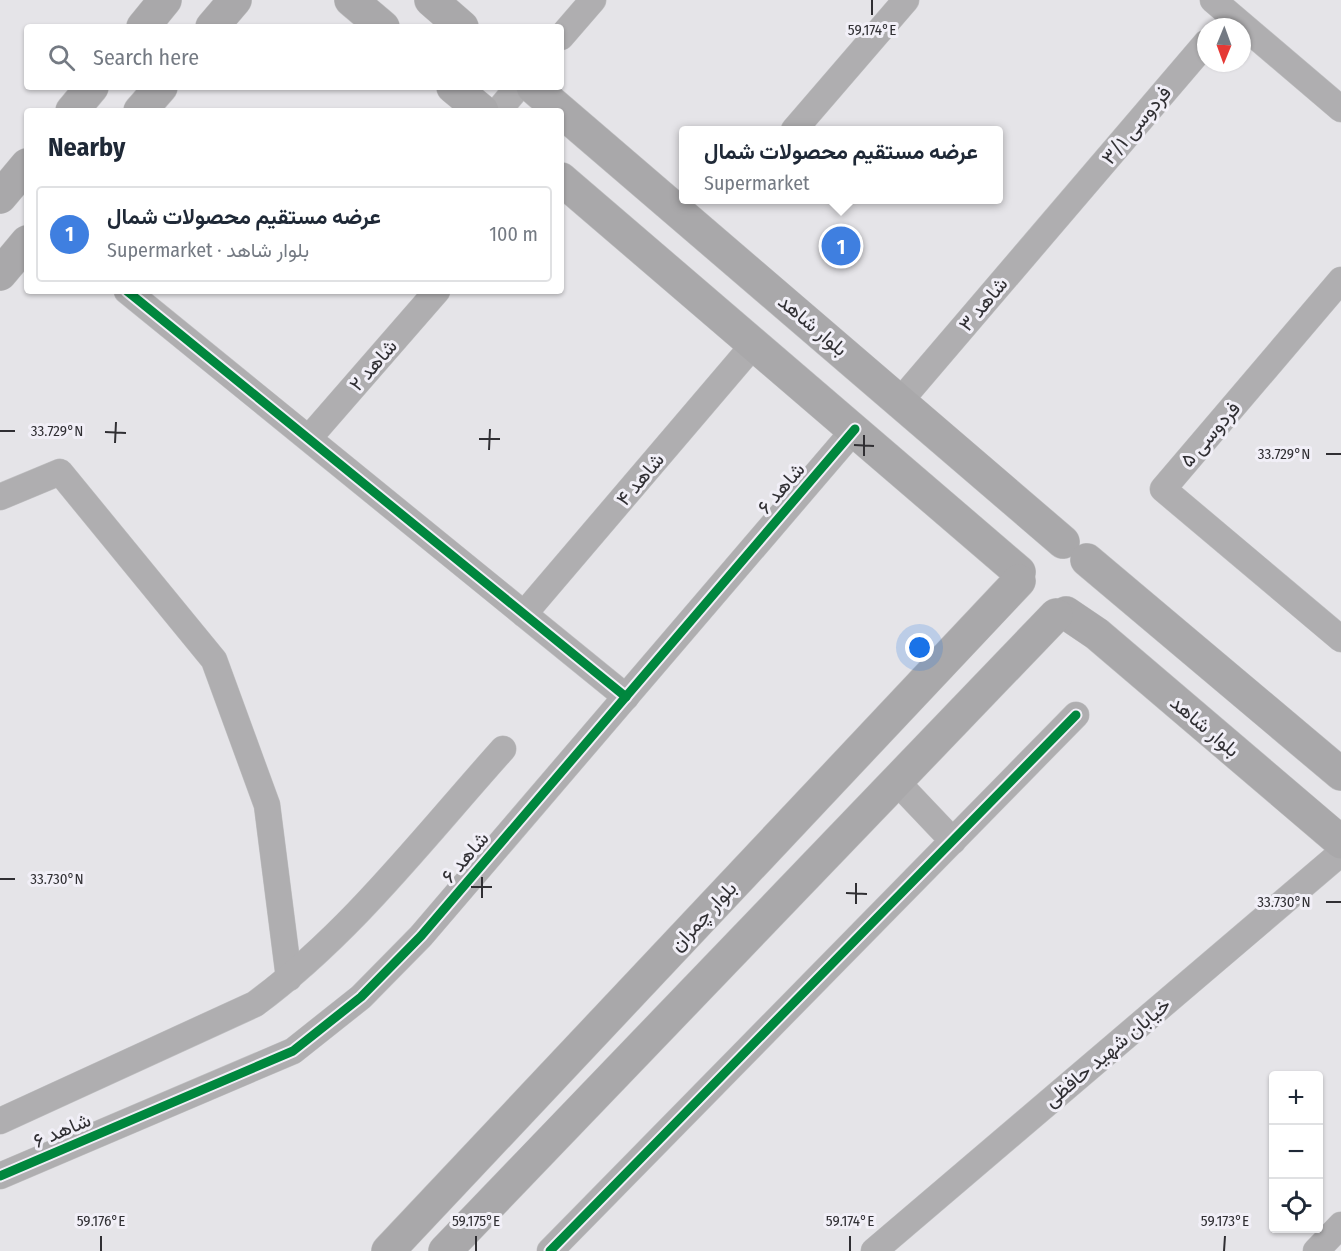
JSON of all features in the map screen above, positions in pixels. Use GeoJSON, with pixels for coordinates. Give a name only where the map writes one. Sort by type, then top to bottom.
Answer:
{"type":"FeatureCollection","features":[{"type":"Feature","properties":{"kind":"main road"},"geometry":{"type":"LineString","coordinates":[[145,24],[165,0]]}},
{"type":"Feature","properties":{"kind":"main road"},"geometry":{"type":"LineString","coordinates":[[215,24],[235,0]]}},
{"type":"Feature","properties":{"kind":"main road"},"geometry":{"type":"LineString","coordinates":[[351,0],[379,24]]}},
{"type":"Feature","properties":{"kind":"main road"},"geometry":{"type":"LineString","coordinates":[[430,0],[458,24]]}},
{"type":"Feature","properties":{"kind":"main road"},"geometry":{"type":"LineString","coordinates":[[74,108],[90,90]]}},
{"type":"Feature","properties":{"kind":"main road"},"geometry":{"type":"LineString","coordinates":[[142,108],[158,90]]}},
{"type":"Feature","properties":{"kind":"main road"},"geometry":{"type":"LineString","coordinates":[[457,90],[478,108]]}},
{"type":"Feature","properties":{"kind":"main road","name":"بلوار شاهد"},"geometry":{"type":"LineString","coordinates":[[537,90],[558,108]]}},
{"type":"Feature","properties":{"kind":"main road","name":"بلوار شاهد"},"geometry":{"type":"LineString","coordinates":[[564,113],[1075,551],[1341,774]]}},
{"type":"Feature","properties":{"kind":"main road"},"geometry":{"type":"LineString","coordinates":[[0,197],[24,169]]}},
{"type":"Feature","properties":{"kind":"main road"},"geometry":{"type":"LineString","coordinates":[[564,181],[855,429],[1019,577],[1027,601],[1035,609],[1061,614]]}},
{"type":"Feature","properties":{"kind":"main road"},"geometry":{"type":"LineString","coordinates":[[0,274],[24,246]]}},
{"type":"Feature","properties":{"kind":"main road"},"geometry":{"type":"LineString","coordinates":[[445,1251],[896,781],[1061,614],[1084,601],[1089,591],[1091,570],[1075,551],[1053,541],[1034,548],[1022,562],[1019,577]]}},
{"type":"Feature","properties":{"kind":"main road","name":"بلوار چمران"},"geometry":{"type":"LineString","coordinates":[[388,1251],[1019,577]]}},
{"type":"Feature","properties":{"kind":"main road","name":"بلوار شاهد"},"geometry":{"type":"LineString","coordinates":[[1061,614],[1097,634],[1341,842]]}},
{"type":"Feature","properties":{"kind":"main road"},"geometry":{"type":"LineString","coordinates":[[476,1158],[505,1189]]}},
{"type":"Feature","properties":{"kind":"street"},"geometry":{"type":"LineString","coordinates":[[564,34],[593,0]]}},
{"type":"Feature","properties":{"kind":"street"},"geometry":{"type":"LineString","coordinates":[[797,126],[906,0]]}},
{"type":"Feature","properties":{"kind":"street"},"geometry":{"type":"LineString","coordinates":[[1226,10],[1341,109]]}},
{"type":"Feature","properties":{"kind":"street","name":"فردوسی ۳/۱"},"geometry":{"type":"LineString","coordinates":[[1065,207],[1197,53]]}},
{"type":"Feature","properties":{"kind":"street"},"geometry":{"type":"LineString","coordinates":[[500,108],[516,90]]}},
{"type":"Feature","properties":{"kind":"street","name":"شاهد ۳"},"geometry":{"type":"LineString","coordinates":[[901,400],[1065,207]]}},
{"type":"Feature","properties":{"kind":"street","name":"فردوسی ۵"},"geometry":{"type":"LineString","coordinates":[[1341,280],[1163,489],[1341,639]]}},
{"type":"Feature","properties":{"kind":"street"},"geometry":{"type":"LineString","coordinates":[[131,294],[626,697]]}},
{"type":"Feature","properties":{"kind":"street","name":"شاهد ۲"},"geometry":{"type":"LineString","coordinates":[[309,438],[434,294]]}},
{"type":"Feature","properties":{"kind":"street","name":"شاهد ۴"},"geometry":{"type":"LineString","coordinates":[[524,614],[755,343]]}},
{"type":"Feature","properties":{"kind":"street","name":"شاهد ۶"},"geometry":{"type":"LineString","coordinates":[[0,1176],[293,1050],[361,998],[421,936],[855,429]]}},
{"type":"Feature","properties":{"kind":"street"},"geometry":{"type":"LineString","coordinates":[[0,497],[60,471],[214,660],[267,805],[289,978]]}},
{"type":"Feature","properties":{"kind":"street"},"geometry":{"type":"LineString","coordinates":[[550,1251],[1076,715]]}},
{"type":"Feature","properties":{"kind":"street"},"geometry":{"type":"LineString","coordinates":[[0,1121],[255,1004],[289,978],[334,938],[503,749]]}},
{"type":"Feature","properties":{"kind":"street"},"geometry":{"type":"LineString","coordinates":[[896,781],[953,841]]}},
{"type":"Feature","properties":{"kind":"street","name":"خیابان شهید حافظی"},"geometry":{"type":"LineString","coordinates":[[873,1251],[1341,853]]}},
{"type":"Feature","properties":{"kind":"street"},"geometry":{"type":"LineString","coordinates":[[1316,1251],[1341,1226]]}},
{"type":"Feature","properties":{"kind":"cycle path"},"geometry":{"type":"LineString","coordinates":[[131,294],[626,697]]}},
{"type":"Feature","properties":{"kind":"cycle path"},"geometry":{"type":"LineString","coordinates":[[0,1176],[293,1051],[361,997],[421,936],[855,429]]}},
{"type":"Feature","properties":{"kind":"cycle path"},"geometry":{"type":"LineString","coordinates":[[550,1251],[1076,715]]}},
{"type":"Feature","properties":{"kind":"place","name":"عرضه مستقیم محصولات شمال"},"geometry":{"type":"Point","coordinates":[841,246]}}]}
